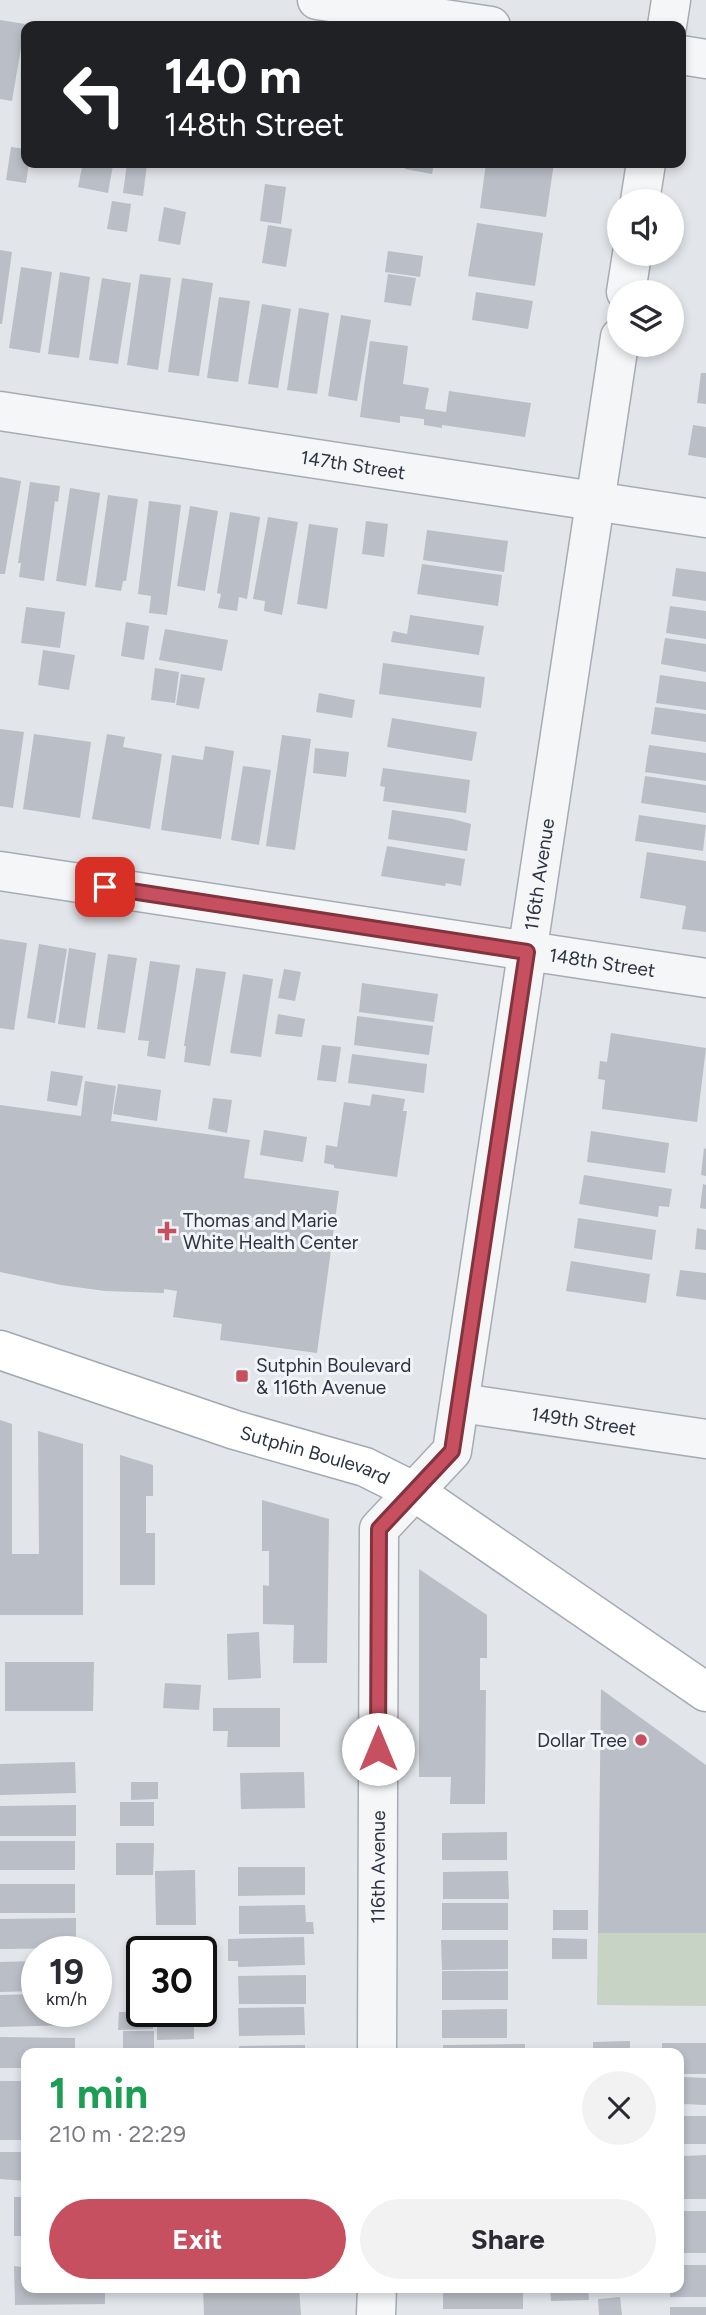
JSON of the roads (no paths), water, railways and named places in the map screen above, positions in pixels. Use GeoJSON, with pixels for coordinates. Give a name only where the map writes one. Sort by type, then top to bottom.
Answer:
{"type":"FeatureCollection","features":[{"type":"Feature","properties":{"kind":"main road","name":"Sutphin Boulevard"},"geometry":{"type":"LineString","coordinates":[[0,1350],[235,1430],[365,1467],[415,1492],[706,1692]]}},
{"type":"Feature","properties":{"kind":"street"},"geometry":{"type":"LineString","coordinates":[[317,0],[458,21]]}},
{"type":"Feature","properties":{"kind":"street"},"geometry":{"type":"LineString","coordinates":[[668,21],[671,0]]}},
{"type":"Feature","properties":{"kind":"street"},"geometry":{"type":"LineString","coordinates":[[686,56],[706,59]]}},
{"type":"Feature","properties":{"kind":"street"},"geometry":{"type":"LineString","coordinates":[[642,189],[645,168]]}},
{"type":"Feature","properties":{"kind":"street","name":"116th Avenue"},"geometry":{"type":"LineString","coordinates":[[377,2048],[379,1529],[452,1451],[617,357]]}},
{"type":"Feature","properties":{"kind":"street","name":"147th Street"},"geometry":{"type":"LineString","coordinates":[[0,411],[706,518]]}},
{"type":"Feature","properties":{"kind":"street","name":"148th Street"},"geometry":{"type":"LineString","coordinates":[[0,871],[706,978]]}},
{"type":"Feature","properties":{"kind":"street","name":"149th Street"},"geometry":{"type":"LineString","coordinates":[[461,1403],[706,1439]]}},
{"type":"Feature","properties":{"kind":"street"},"geometry":{"type":"LineString","coordinates":[[376,2315],[377,2293]]}},
{"type":"Feature","properties":{"kind":"place","name":"Thomas and Marie White Health Center"},"geometry":{"type":"Point","coordinates":[167,1231]}},
{"type":"Feature","properties":{"kind":"place","name":"Sutphin Boulevard & 116th Avenue"},"geometry":{"type":"Point","coordinates":[242,1376]}},
{"type":"Feature","properties":{"kind":"place","name":"Dollar Tree"},"geometry":{"type":"Point","coordinates":[641,1740]}}]}
